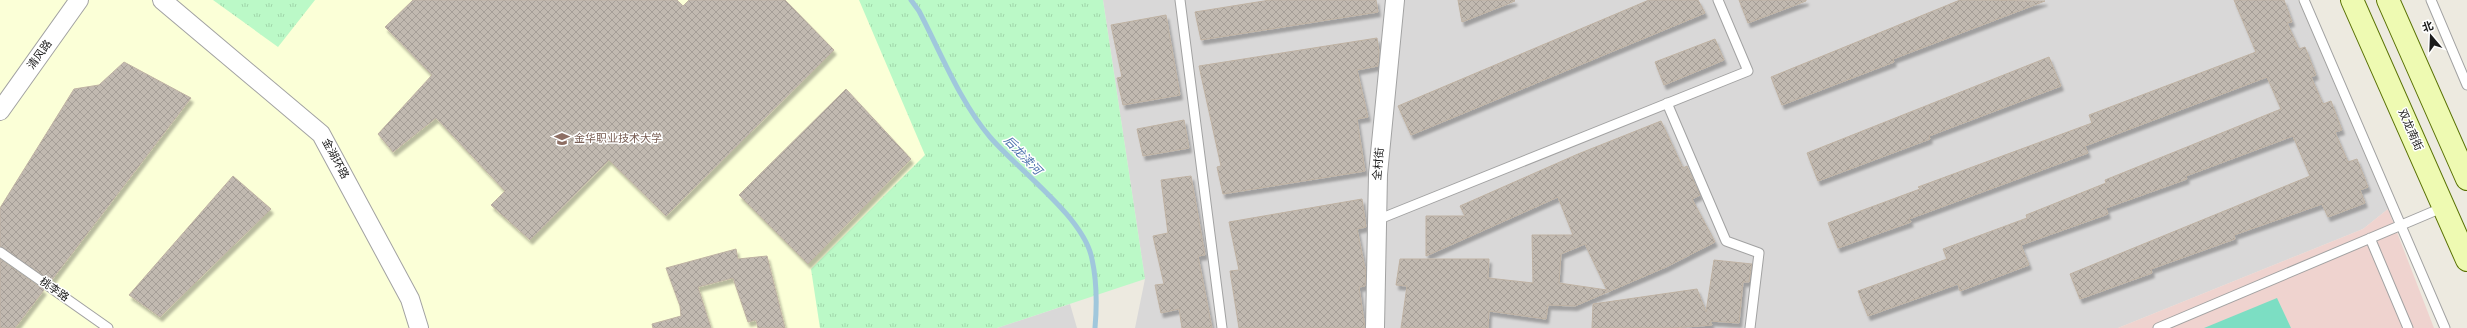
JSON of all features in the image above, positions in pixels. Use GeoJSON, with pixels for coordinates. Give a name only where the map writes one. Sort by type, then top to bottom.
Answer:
{"type":"FeatureCollection","features":[{"type":"Feature","properties":{"kind":"main road","name":"双龙南街"},"geometry":{"type":"LineString","coordinates":[[2352,0],[2467,260]]}},
{"type":"Feature","properties":{"kind":"main road"},"geometry":{"type":"LineString","coordinates":[[2388,0],[2467,179]]}},
{"type":"Feature","properties":{"kind":"street","name":"清风路"},"geometry":{"type":"LineString","coordinates":[[0,111],[79,0]]}},
{"type":"Feature","properties":{"kind":"street","name":"金湖环路"},"geometry":{"type":"LineString","coordinates":[[162,0],[321,134],[410,299],[419,328]]}},
{"type":"Feature","properties":{"kind":"street","name":"全村街"},"geometry":{"type":"LineString","coordinates":[[1375,328],[1378,174],[1395,0]]}},
{"type":"Feature","properties":{"kind":"lane"},"geometry":{"type":"LineString","coordinates":[[1180,0],[1222,328]]}},
{"type":"Feature","properties":{"kind":"lane"},"geometry":{"type":"LineString","coordinates":[[1377,220],[1748,71],[1718,0]]}},
{"type":"Feature","properties":{"kind":"lane"},"geometry":{"type":"LineString","coordinates":[[2304,0],[2445,328]]}},
{"type":"Feature","properties":{"kind":"lane"},"geometry":{"type":"LineString","coordinates":[[2431,0],[2467,85]]}},
{"type":"Feature","properties":{"kind":"lane"},"geometry":{"type":"LineString","coordinates":[[1667,104],[1726,241],[1759,253],[1750,328]]}},
{"type":"Feature","properties":{"kind":"lane"},"geometry":{"type":"LineString","coordinates":[[2158,328],[2444,207]]}},
{"type":"Feature","properties":{"kind":"lane"},"geometry":{"type":"LineString","coordinates":[[2370,238],[2408,328]]}},
{"type":"Feature","properties":{"kind":"lane","name":"桃李路"},"geometry":{"type":"LineString","coordinates":[[0,252],[108,328]]}},
{"type":"Feature","properties":{"kind":"shaded area","name":"金华职业技术大学"},"geometry":{"type":"Polygon","coordinates":[[[0,0],[1103,0],[997,328],[0,328],[0,0]]]}},
{"type":"Feature","properties":{"kind":"shaded area"},"geometry":{"type":"Polygon","coordinates":[[[1103,0],[2298,0],[2388,209],[2363,229],[2118,328],[1135,328],[1145,279],[1103,0]]]}},
{"type":"Feature","properties":{"kind":"shaded area"},"geometry":{"type":"Polygon","coordinates":[[[2388,209],[2434,328],[2118,328],[2363,229],[2388,209]]]}},
{"type":"Feature","properties":{"kind":"shaded area"},"geometry":{"type":"Polygon","coordinates":[[[1070,304],[1077,328],[997,328],[1070,304]]]}},
{"type":"Feature","properties":{"kind":"green space"},"geometry":{"type":"Polygon","coordinates":[[[213,0],[315,0],[278,47],[213,0]]]}},
{"type":"Feature","properties":{"kind":"green space"},"geometry":{"type":"Polygon","coordinates":[[[859,0],[1103,0],[1145,279],[997,328],[820,328],[811,269],[925,155],[859,0]]]}},
{"type":"Feature","properties":{"kind":"green space"},"geometry":{"type":"Polygon","coordinates":[[[2277,298],[2291,328],[2204,328],[2277,298]]]}},
{"type":"Feature","properties":{"kind":"building"},"geometry":{"type":"Polygon","coordinates":[[[413,0],[677,0],[683,6],[689,0],[785,0],[834,50],[666,216],[609,160],[530,240],[491,205],[505,191],[436,118],[393,152],[378,134],[432,75],[385,27],[413,0]]]}},
{"type":"Feature","properties":{"kind":"building"},"geometry":{"type":"Polygon","coordinates":[[[1270,0],[1376,0],[1378,12],[1201,40],[1195,12],[1270,0]]]}},
{"type":"Feature","properties":{"kind":"building"},"geometry":{"type":"Polygon","coordinates":[[[1458,0],[1514,0],[1515,1],[1462,22],[1458,0]]]}},
{"type":"Feature","properties":{"kind":"building"},"geometry":{"type":"Polygon","coordinates":[[[1649,0],[1698,0],[1705,13],[1411,135],[1398,106],[1649,0]]]}},
{"type":"Feature","properties":{"kind":"building"},"geometry":{"type":"Polygon","coordinates":[[[1739,0],[1806,0],[1806,1],[1748,23],[1739,0]]]}},
{"type":"Feature","properties":{"kind":"building"},"geometry":{"type":"Polygon","coordinates":[[[1960,0],[2045,1],[1893,59],[1894,62],[1782,105],[1771,77],[1960,0]]]}},
{"type":"Feature","properties":{"kind":"building"},"geometry":{"type":"Polygon","coordinates":[[[2234,0],[2284,0],[2292,22],[2287,23],[2299,49],[2305,47],[2316,75],[2311,77],[2323,104],[2331,101],[2342,130],[2335,132],[2348,162],[2357,159],[2368,187],[2360,190],[2365,203],[2328,217],[2322,204],[2234,235],[2235,239],[2151,269],[2152,273],[2080,299],[2070,274],[2310,176],[2293,136],[2186,176],[2187,179],[2106,208],[2108,214],[2021,245],[2029,265],[1960,291],[1958,284],[1868,316],[1858,291],[1947,259],[1943,249],[2027,218],[2026,215],[2106,183],[2105,180],[2281,109],[2267,77],[2085,146],[2088,153],[1909,219],[1911,222],[1838,248],[1828,223],[1920,189],[1918,187],[2092,123],[2089,115],[2256,52],[2234,0]]]}},
{"type":"Feature","properties":{"kind":"building"},"geometry":{"type":"Polygon","coordinates":[[[1166,15],[1180,95],[1123,105],[1117,78],[1122,77],[1111,25],[1166,15]]]}},
{"type":"Feature","properties":{"kind":"building"},"geometry":{"type":"Polygon","coordinates":[[[1377,38],[1379,52],[1378,66],[1357,70],[1368,117],[1357,119],[1365,171],[1223,194],[1217,167],[1221,166],[1199,66],[1377,38]]]}},
{"type":"Feature","properties":{"kind":"building"},"geometry":{"type":"Polygon","coordinates":[[[1715,39],[1724,60],[1664,85],[1655,62],[1715,39]]]}},
{"type":"Feature","properties":{"kind":"building"},"geometry":{"type":"Polygon","coordinates":[[[2049,57],[2061,86],[1929,136],[1930,139],[1818,181],[1807,153],[2049,57]]]}},
{"type":"Feature","properties":{"kind":"building"},"geometry":{"type":"Polygon","coordinates":[[[124,62],[191,98],[51,281],[0,246],[0,208],[74,89],[99,85],[124,62]]]}},
{"type":"Feature","properties":{"kind":"building"},"geometry":{"type":"Polygon","coordinates":[[[846,89],[911,159],[808,264],[739,195],[846,89]]]}},
{"type":"Feature","properties":{"kind":"building"},"geometry":{"type":"Polygon","coordinates":[[[1184,120],[1189,148],[1143,156],[1137,129],[1184,120]]]}},
{"type":"Feature","properties":{"kind":"building"},"geometry":{"type":"Polygon","coordinates":[[[1661,121],[1683,168],[1687,166],[1700,195],[1692,199],[1715,242],[1666,267],[1575,306],[1548,305],[1546,319],[1489,311],[1488,328],[1401,328],[1407,286],[1396,285],[1400,259],[1489,259],[1488,278],[1533,283],[1532,235],[1573,235],[1558,197],[1426,256],[1426,216],[1465,216],[1460,206],[1578,154],[1661,121]],[[1585,244],[1561,254],[1559,283],[1607,290],[1585,244]]]}},
{"type":"Feature","properties":{"kind":"building"},"geometry":{"type":"Polygon","coordinates":[[[233,176],[271,209],[160,317],[129,295],[233,176]]]}},
{"type":"Feature","properties":{"kind":"building"},"geometry":{"type":"Polygon","coordinates":[[[1191,176],[1205,255],[1198,256],[1212,328],[1182,328],[1179,309],[1161,313],[1155,285],[1164,284],[1153,236],[1168,233],[1161,180],[1191,176]]]}},
{"type":"Feature","properties":{"kind":"building"},"geometry":{"type":"Polygon","coordinates":[[[1362,199],[1366,227],[1357,229],[1366,273],[1365,286],[1359,287],[1365,328],[1239,328],[1230,271],[1239,270],[1229,222],[1362,199]]]}},
{"type":"Feature","properties":{"kind":"building"},"geometry":{"type":"Polygon","coordinates":[[[736,249],[738,259],[767,256],[785,328],[758,328],[756,320],[748,322],[733,278],[698,287],[711,328],[653,328],[652,324],[681,316],[680,306],[666,268],[736,249]]]}},
{"type":"Feature","properties":{"kind":"building"},"geometry":{"type":"Polygon","coordinates":[[[0,259],[44,290],[15,328],[0,328],[0,259]]]}},
{"type":"Feature","properties":{"kind":"building"},"geometry":{"type":"Polygon","coordinates":[[[1714,260],[1752,264],[1749,282],[1743,282],[1739,323],[1710,321],[1712,325],[1673,328],[1592,328],[1593,304],[1697,289],[1706,312],[1714,260]]]}},
{"type":"Feature","properties":{"kind":"waterway","name":"后龙渎河"},"geometry":{"type":"LineString","coordinates":[[911,0],[919,11],[951,76],[979,123],[1002,150],[1064,211],[1077,227],[1086,243],[1092,259],[1096,285],[1095,328]]}},
{"type":"Feature","properties":{"kind":"place","name":"金华职业技术大学"},"geometry":{"type":"Point","coordinates":[562,139]}}]}
